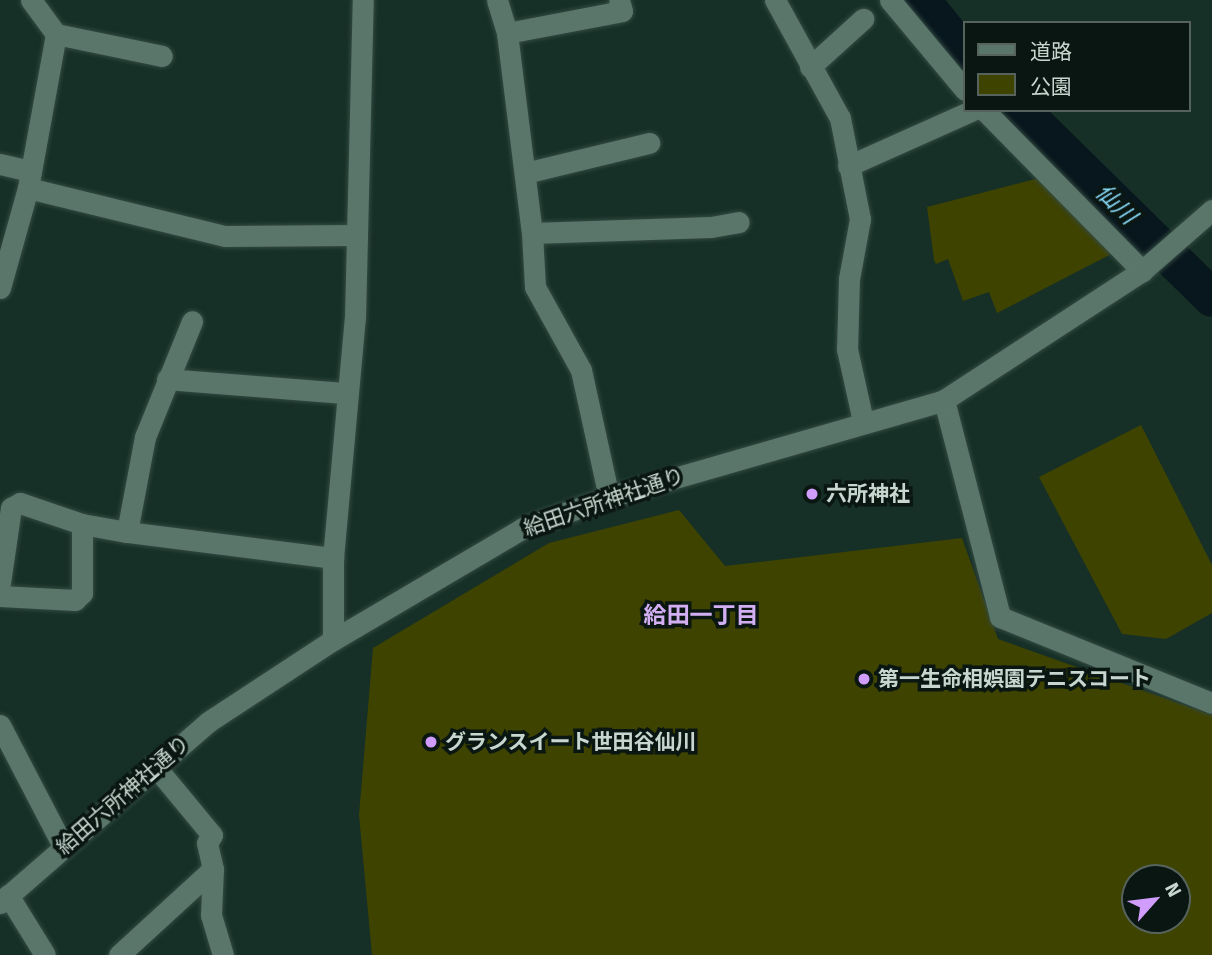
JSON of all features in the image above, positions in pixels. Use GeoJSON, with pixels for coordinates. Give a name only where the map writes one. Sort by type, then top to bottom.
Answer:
{"type":"FeatureCollection","features":[{"type":"Feature","properties":{"kind":"street"},"geometry":{"type":"LineString","coordinates":[[31,0],[56,34],[162,56]]}},
{"type":"Feature","properties":{"kind":"street"},"geometry":{"type":"LineString","coordinates":[[333,639],[333,558],[346,393],[355,318],[354,235],[363,0]]}},
{"type":"Feature","properties":{"kind":"street"},"geometry":{"type":"LineString","coordinates":[[497,0],[507,33],[532,233],[535,287],[581,370],[609,497]]}},
{"type":"Feature","properties":{"kind":"street"},"geometry":{"type":"LineString","coordinates":[[507,33],[622,10],[619,0]]}},
{"type":"Feature","properties":{"kind":"street"},"geometry":{"type":"LineString","coordinates":[[775,0],[840,118],[860,219],[849,279],[847,349],[863,421]]}},
{"type":"Feature","properties":{"kind":"street"},"geometry":{"type":"LineString","coordinates":[[890,0],[964,89]]}},
{"type":"Feature","properties":{"kind":"street"},"geometry":{"type":"LineString","coordinates":[[810,67],[863,19]]}},
{"type":"Feature","properties":{"kind":"street"},"geometry":{"type":"LineString","coordinates":[[0,288],[29,180],[56,34]]}},
{"type":"Feature","properties":{"kind":"street"},"geometry":{"type":"LineString","coordinates":[[848,166],[969,112]]}},
{"type":"Feature","properties":{"kind":"street"},"geometry":{"type":"LineString","coordinates":[[986,112],[1147,267]]}},
{"type":"Feature","properties":{"kind":"street"},"geometry":{"type":"LineString","coordinates":[[525,173],[649,143]]}},
{"type":"Feature","properties":{"kind":"street"},"geometry":{"type":"LineString","coordinates":[[0,164],[29,180],[225,236],[354,235]]}},
{"type":"Feature","properties":{"kind":"street","name":"給田六所神社通り"},"geometry":{"type":"LineString","coordinates":[[4,899],[154,765],[250,691],[523,528],[609,497],[863,421],[944,400],[1147,267],[1210,215]]}},
{"type":"Feature","properties":{"kind":"street"},"geometry":{"type":"LineString","coordinates":[[532,233],[711,227],[739,222]]}},
{"type":"Feature","properties":{"kind":"street"},"geometry":{"type":"LineString","coordinates":[[127,532],[145,437],[192,321]]}},
{"type":"Feature","properties":{"kind":"street"},"geometry":{"type":"LineString","coordinates":[[167,379],[346,393]]}},
{"type":"Feature","properties":{"kind":"street"},"geometry":{"type":"LineString","coordinates":[[944,400],[1000,617],[1212,703]]}},
{"type":"Feature","properties":{"kind":"street"},"geometry":{"type":"LineString","coordinates":[[0,583],[11,508],[20,503],[82,524],[127,532],[333,558]]}},
{"type":"Feature","properties":{"kind":"street"},"geometry":{"type":"LineString","coordinates":[[0,596],[75,600],[82,593],[82,524]]}},
{"type":"Feature","properties":{"kind":"street"},"geometry":{"type":"LineString","coordinates":[[0,725],[63,846]]}},
{"type":"Feature","properties":{"kind":"street"},"geometry":{"type":"LineString","coordinates":[[154,765],[207,824],[213,869],[211,915],[223,955]]}},
{"type":"Feature","properties":{"kind":"street"},"geometry":{"type":"LineString","coordinates":[[119,955],[213,869]]}},
{"type":"Feature","properties":{"kind":"street"},"geometry":{"type":"LineString","coordinates":[[4,899],[45,955]]}},
{"type":"Feature","properties":{"kind":"green space"},"geometry":{"type":"Polygon","coordinates":[[[1051,175],[1121,249],[997,313],[989,292],[963,301],[948,259],[936,264],[934,260],[927,207],[1051,175]]]}},
{"type":"Feature","properties":{"kind":"green space"},"geometry":{"type":"Polygon","coordinates":[[[1141,425],[1212,565],[1212,613],[1166,639],[1122,634],[1039,477],[1141,425]]]}},
{"type":"Feature","properties":{"kind":"green space"},"geometry":{"type":"Polygon","coordinates":[[[679,510],[725,566],[962,538],[998,639],[1212,715],[1212,955],[372,955],[359,815],[373,648],[549,543],[679,510]]]}},
{"type":"Feature","properties":{"kind":"waterway","name":"仙川"},"geometry":{"type":"LineString","coordinates":[[921,0],[964,53]]}},
{"type":"Feature","properties":{"kind":"waterway","name":"仙川"},"geometry":{"type":"LineString","coordinates":[[1023,112],[1212,298]]}},
{"type":"Feature","properties":{"kind":"place","name":"六所神社"},"geometry":{"type":"Point","coordinates":[812,494]}},
{"type":"Feature","properties":{"kind":"place","name":"第一生命相娯園テニスコート"},"geometry":{"type":"Point","coordinates":[864,679]}},
{"type":"Feature","properties":{"kind":"place","name":"グランスイート世田谷仙川"},"geometry":{"type":"Point","coordinates":[431,742]}},
{"type":"Feature","properties":{"kind":"district","name":"給田一丁目"},"geometry":{"type":"Point","coordinates":[701,615]}}]}
